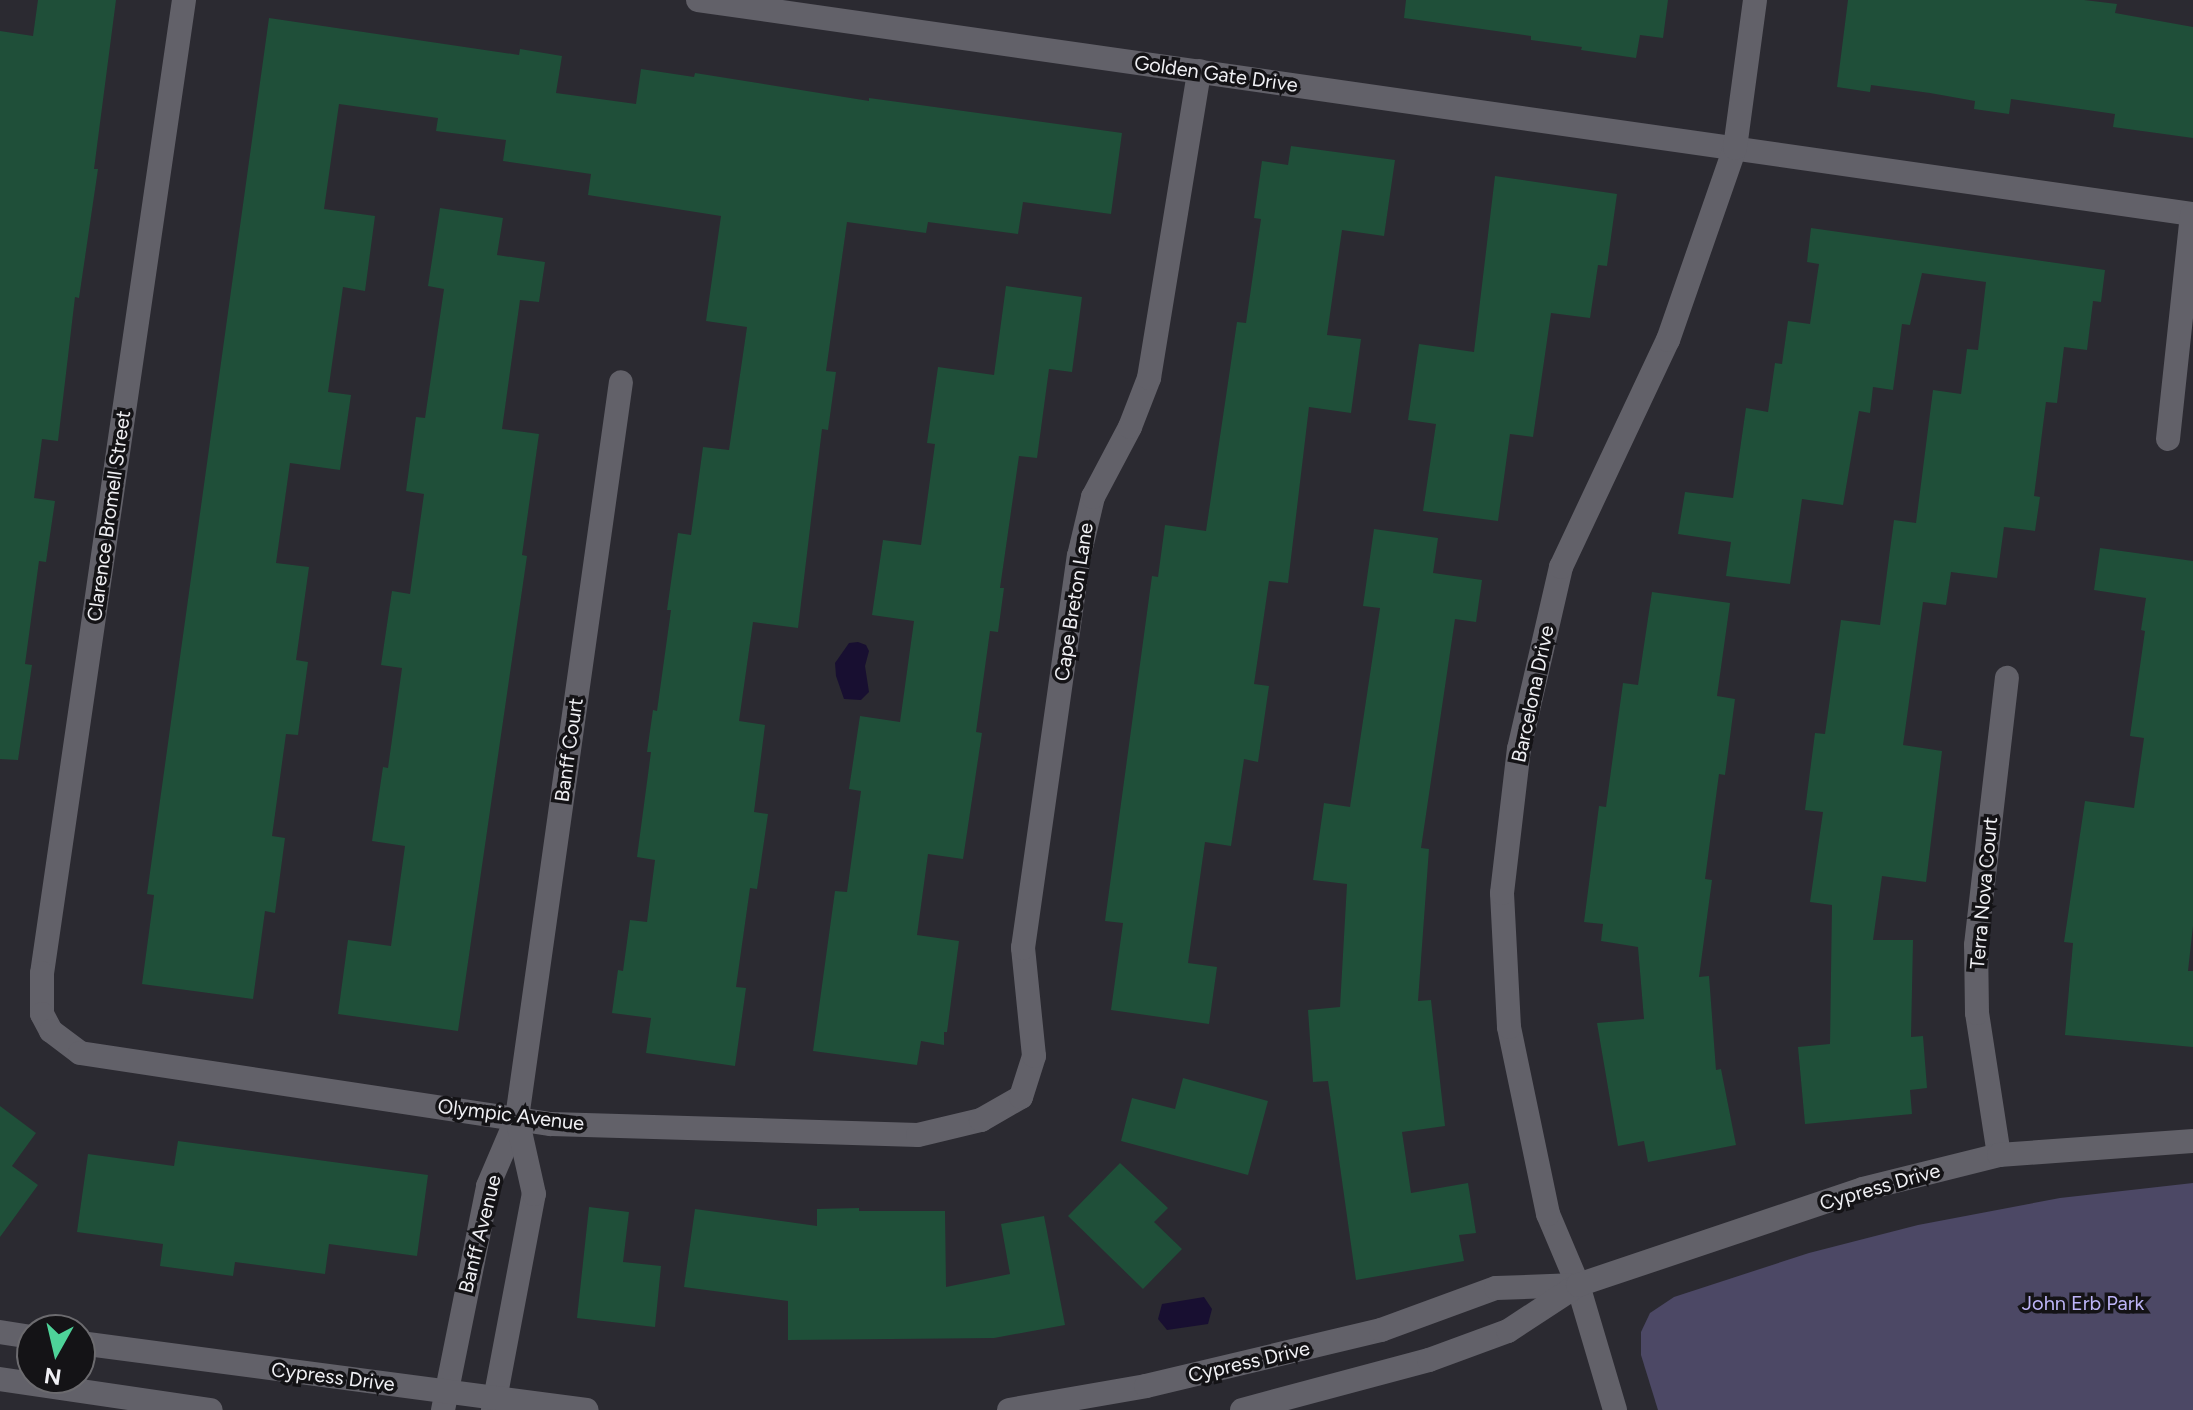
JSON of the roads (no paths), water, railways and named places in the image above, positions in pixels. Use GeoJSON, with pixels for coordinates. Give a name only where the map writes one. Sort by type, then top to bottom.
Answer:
{"type":"FeatureCollection","features":[{"type":"Feature","properties":{"kind":"street","name":"Clarence Bromell Street"},"geometry":{"type":"LineString","coordinates":[[51,1031],[42,1014],[42,973],[184,0]]}},
{"type":"Feature","properties":{"kind":"street","name":"Golden Gate Drive"},"geometry":{"type":"LineString","coordinates":[[698,0],[2193,214]]}},
{"type":"Feature","properties":{"kind":"street","name":"Barcelona Drive"},"geometry":{"type":"LineString","coordinates":[[1615,1410],[1578,1285],[1548,1214],[1509,1027],[1502,893],[1519,749],[1561,567],[1668,340],[1735,148],[1755,0]]}},
{"type":"Feature","properties":{"kind":"street","name":"Cape Breton Lane"},"geometry":{"type":"LineString","coordinates":[[1021,1097],[1034,1056],[1023,948],[1079,556],[1093,497],[1130,427],[1149,378],[1199,71]]}},
{"type":"Feature","properties":{"kind":"street"},"geometry":{"type":"LineString","coordinates":[[2168,439],[2193,214]]}},
{"type":"Feature","properties":{"kind":"street","name":"Banff Court"},"geometry":{"type":"LineString","coordinates":[[517,1118],[621,382]]}},
{"type":"Feature","properties":{"kind":"street","name":"Terra Nova Court"},"geometry":{"type":"LineString","coordinates":[[1999,1155],[1977,1013],[1976,945],[2007,678]]}},
{"type":"Feature","properties":{"kind":"street","name":"Olympic Avenue"},"geometry":{"type":"LineString","coordinates":[[51,1031],[80,1053],[551,1124],[918,1135],[981,1120],[1021,1097]]}},
{"type":"Feature","properties":{"kind":"street","name":"Banff Avenue"},"geometry":{"type":"LineString","coordinates":[[444,1400],[488,1186],[517,1118]]}},
{"type":"Feature","properties":{"kind":"street","name":"Banff Avenue"},"geometry":{"type":"LineString","coordinates":[[494,1404],[534,1194],[517,1118]]}},
{"type":"Feature","properties":{"kind":"street","name":"Cypress Drive"},"geometry":{"type":"LineString","coordinates":[[1242,1410],[1429,1360],[1508,1331],[1578,1285],[1863,1189],[1999,1155],[2193,1141]]}},
{"type":"Feature","properties":{"kind":"street","name":"Cypress Drive"},"geometry":{"type":"LineString","coordinates":[[1009,1410],[1146,1386],[1381,1330],[1496,1288],[1578,1285]]}},
{"type":"Feature","properties":{"kind":"street","name":"Cypress Drive"},"geometry":{"type":"LineString","coordinates":[[96,1346],[444,1400],[587,1410]]}},
{"type":"Feature","properties":{"kind":"street"},"geometry":{"type":"LineString","coordinates":[[0,1379],[211,1410]]}},
{"type":"Feature","properties":{"kind":"park label","name":"John Erb Park"},"geometry":{"type":"Point","coordinates":[2083,1303]}}]}
